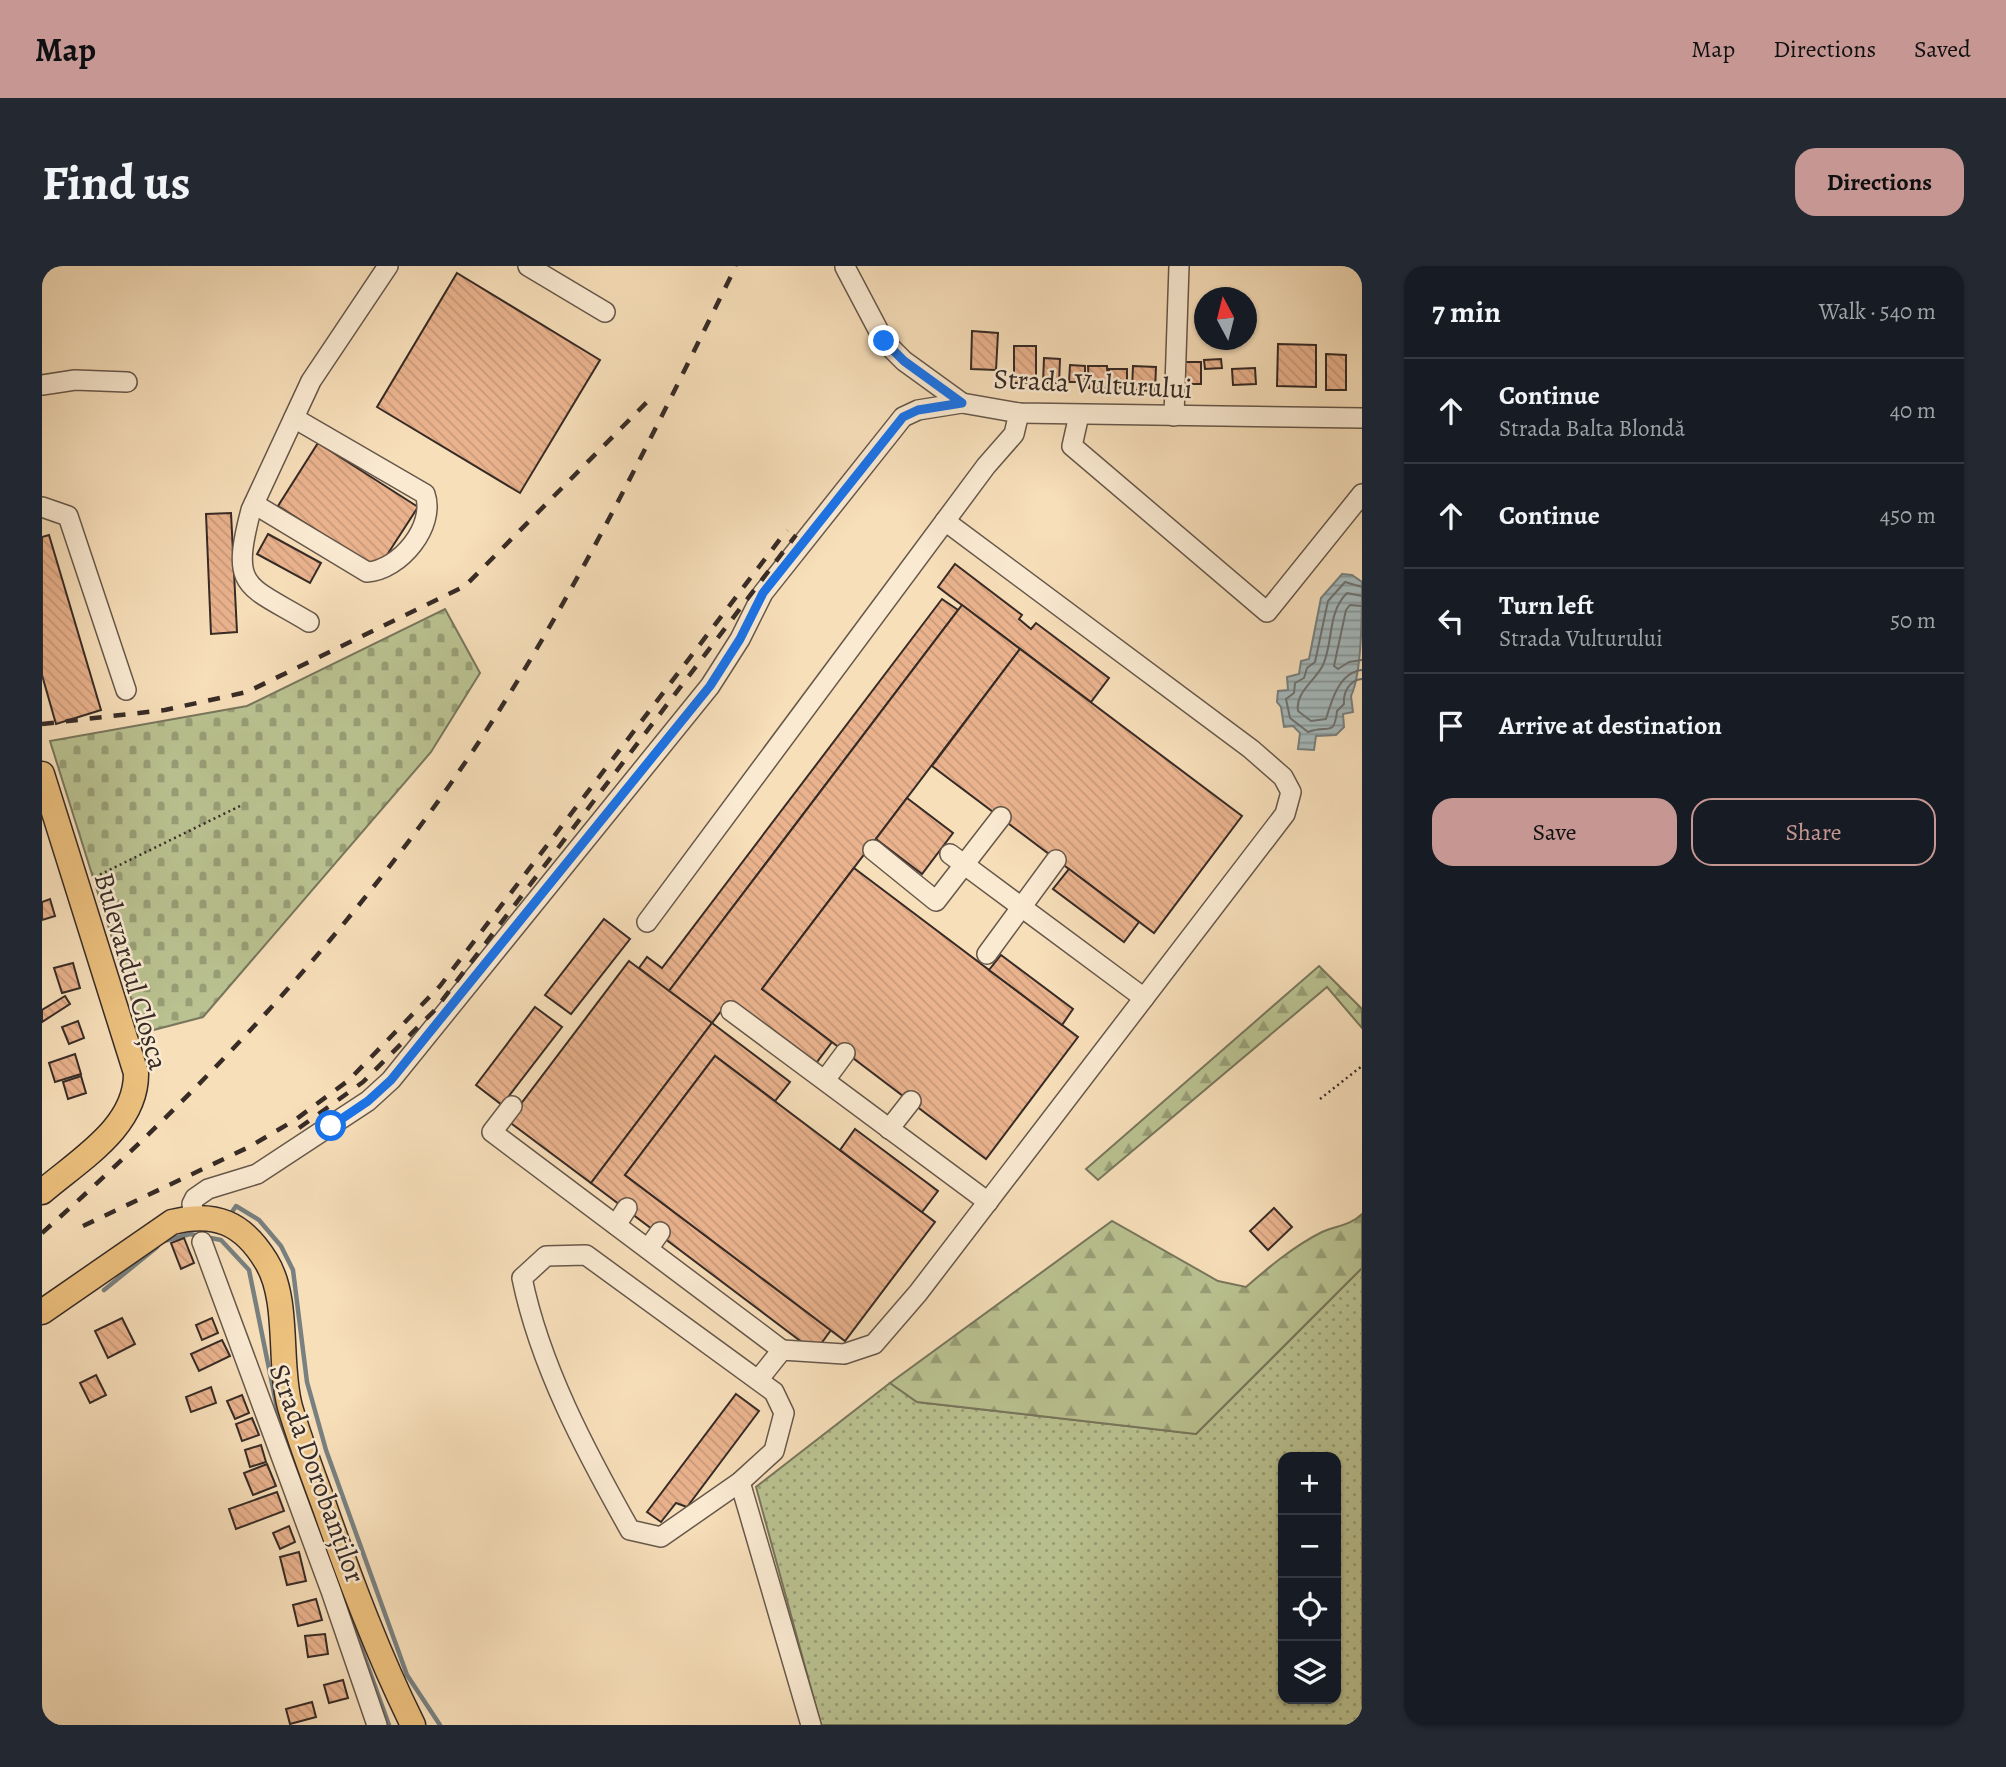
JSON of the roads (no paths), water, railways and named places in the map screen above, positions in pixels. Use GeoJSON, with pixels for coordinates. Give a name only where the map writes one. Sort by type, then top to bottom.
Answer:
{"type":"FeatureCollection","features":[{"type":"Feature","properties":{"kind":"main road","name":"Bulevardul Cloșca"},"geometry":{"type":"LineString","coordinates":[[42,774],[136,1073],[136,1088],[133,1103],[116,1126],[42,1192]]}},
{"type":"Feature","properties":{"kind":"main road"},"geometry":{"type":"LineString","coordinates":[[42,1312],[172,1222],[194,1217],[216,1218],[229,1224],[256,1246],[268,1264],[277,1296],[285,1375],[296,1425],[370,1635],[413,1725]]}},
{"type":"Feature","properties":{"kind":"main road"},"geometry":{"type":"LineString","coordinates":[[400,1698],[419,1725]]}},
{"type":"Feature","properties":{"kind":"street"},"geometry":{"type":"LineString","coordinates":[[309,622],[249,586],[242,572],[246,531],[254,504],[311,381],[388,266]]}},
{"type":"Feature","properties":{"kind":"street"},"geometry":{"type":"LineString","coordinates":[[528,266],[605,312]]}},
{"type":"Feature","properties":{"kind":"street"},"geometry":{"type":"LineString","coordinates":[[1174,416],[1179,266]]}},
{"type":"Feature","properties":{"kind":"street","name":"Strada Vulturului"},"geometry":{"type":"LineString","coordinates":[[845,267],[884,341],[904,361],[962,403],[1019,412],[1079,415],[1362,418]]}},
{"type":"Feature","properties":{"kind":"street"},"geometry":{"type":"LineString","coordinates":[[42,385],[75,380],[127,382]]}},
{"type":"Feature","properties":{"kind":"street"},"geometry":{"type":"LineString","coordinates":[[194,1217],[192,1205],[195,1198],[208,1189],[257,1174],[368,1101],[391,1080],[710,686],[740,639],[763,593],[903,417],[918,410],[962,403]]}},
{"type":"Feature","properties":{"kind":"street"},"geometry":{"type":"LineString","coordinates":[[647,922],[945,521],[1014,433],[1019,412]]}},
{"type":"Feature","properties":{"kind":"street"},"geometry":{"type":"LineString","coordinates":[[1079,415],[1072,446],[1267,612],[1362,494]]}},
{"type":"Feature","properties":{"kind":"street"},"geometry":{"type":"LineString","coordinates":[[254,504],[368,572],[380,571],[403,556],[428,516],[425,494],[294,418]]}},
{"type":"Feature","properties":{"kind":"street"},"geometry":{"type":"LineString","coordinates":[[42,508],[68,516],[126,690]]}},
{"type":"Feature","properties":{"kind":"street"},"geometry":{"type":"LineString","coordinates":[[782,1350],[844,1354],[874,1344],[918,1293],[1285,814],[1291,792],[1283,777],[1251,749],[945,521]]}},
{"type":"Feature","properties":{"kind":"street"},"geometry":{"type":"LineString","coordinates":[[876,859],[936,901],[957,859],[1001,817]]}},
{"type":"Feature","properties":{"kind":"street"},"geometry":{"type":"LineString","coordinates":[[957,859],[1144,998]]}},
{"type":"Feature","properties":{"kind":"street"},"geometry":{"type":"LineString","coordinates":[[987,954],[1056,860]]}},
{"type":"Feature","properties":{"kind":"street"},"geometry":{"type":"LineString","coordinates":[[731,1011],[988,1202]]}},
{"type":"Feature","properties":{"kind":"street"},"geometry":{"type":"LineString","coordinates":[[825,1080],[845,1053]]}},
{"type":"Feature","properties":{"kind":"street"},"geometry":{"type":"LineString","coordinates":[[889,1129],[911,1101]]}},
{"type":"Feature","properties":{"kind":"street"},"geometry":{"type":"LineString","coordinates":[[512,1106],[492,1132],[578,1185],[616,1225],[648,1249],[700,1276],[764,1325],[782,1350]]}},
{"type":"Feature","properties":{"kind":"street"},"geometry":{"type":"LineString","coordinates":[[616,1225],[627,1208]]}},
{"type":"Feature","properties":{"kind":"street"},"geometry":{"type":"LineString","coordinates":[[648,1249],[660,1233]]}},
{"type":"Feature","properties":{"kind":"street","name":"Strada Dorobanților"},"geometry":{"type":"LineString","coordinates":[[202,1242],[331,1591],[377,1725]]}},
{"type":"Feature","properties":{"kind":"street"},"geometry":{"type":"LineString","coordinates":[[586,1255],[774,1392],[784,1413],[774,1451],[740,1482],[661,1537],[630,1530],[593,1464],[531,1321],[522,1278],[546,1256],[586,1255]]}},
{"type":"Feature","properties":{"kind":"street"},"geometry":{"type":"LineString","coordinates":[[758,1380],[782,1350]]}},
{"type":"Feature","properties":{"kind":"street"},"geometry":{"type":"LineString","coordinates":[[740,1482],[811,1725]]}},
{"type":"Feature","properties":{"kind":"water"},"geometry":{"type":"Polygon","coordinates":[[[1342,574],[1352,575],[1362,582],[1359,658],[1351,696],[1353,712],[1343,714],[1344,727],[1336,735],[1316,736],[1314,750],[1298,749],[1300,733],[1293,726],[1284,727],[1281,707],[1277,702],[1278,691],[1288,690],[1287,677],[1299,674],[1301,661],[1309,659],[1321,598],[1342,574]]]}},
{"type":"Feature","properties":{"kind":"waterway"},"geometry":{"type":"LineString","coordinates":[[232,1212],[236,1206],[259,1220],[281,1246],[293,1270],[307,1382],[326,1450],[407,1675],[440,1725]]}},
{"type":"Feature","properties":{"kind":"waterway"},"geometry":{"type":"LineString","coordinates":[[164,1241],[190,1234],[221,1240],[249,1270],[279,1418],[310,1507]]}},
{"type":"Feature","properties":{"kind":"waterway"},"geometry":{"type":"LineString","coordinates":[[104,1290],[157,1247]]}},
{"type":"Feature","properties":{"kind":"waterway"},"geometry":{"type":"LineString","coordinates":[[349,1614],[389,1725]]}},
{"type":"Feature","properties":{"kind":"railway"},"geometry":{"type":"LineString","coordinates":[[42,1233],[146,1136],[245,1036],[338,930],[426,818],[514,686],[593,549],[736,266]]}},
{"type":"Feature","properties":{"kind":"railway"},"geometry":{"type":"LineString","coordinates":[[42,724],[165,710],[247,692],[465,586],[650,399]]}},
{"type":"Feature","properties":{"kind":"railway"},"geometry":{"type":"LineString","coordinates":[[83,1226],[249,1147],[295,1120],[349,1080],[440,986],[787,530]]}},
{"type":"Feature","properties":{"kind":"railway"},"geometry":{"type":"LineString","coordinates":[[299,1128],[363,1082],[434,1011],[796,535]]}}]}
